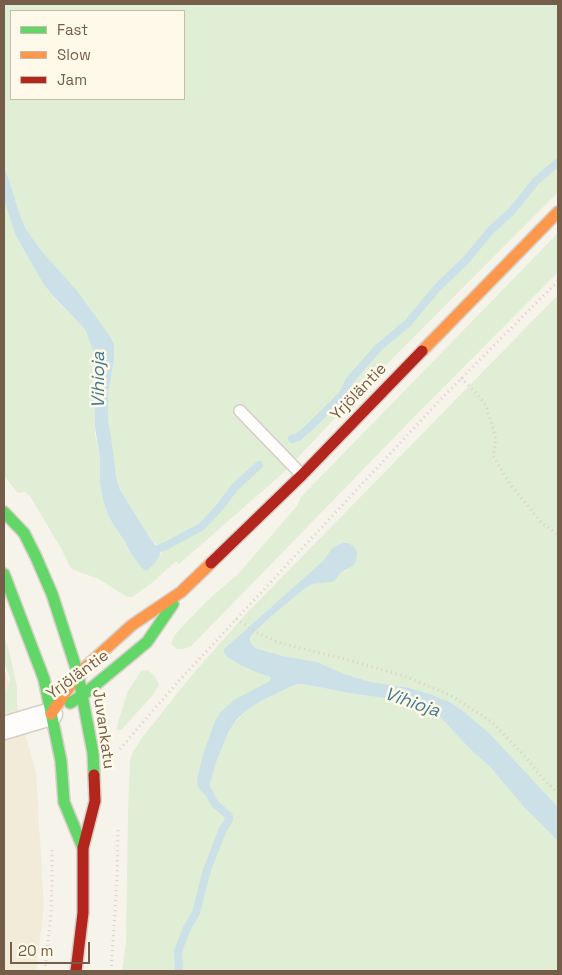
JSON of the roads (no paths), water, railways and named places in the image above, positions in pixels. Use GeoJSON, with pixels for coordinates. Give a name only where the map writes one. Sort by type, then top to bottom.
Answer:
{"type":"FeatureCollection","features":[{"type":"Feature","properties":{"kind":"main road","name":"Yrjöläntie"},"geometry":{"type":"LineString","coordinates":[[51,714],[78,674],[132,625],[181,592],[302,475],[558,212]]}},
{"type":"Feature","properties":{"kind":"main road","name":"Juvankatu"},"geometry":{"type":"LineString","coordinates":[[4,512],[24,533],[52,594],[78,674],[93,753],[95,800],[83,848],[83,912],[76,971]]}},
{"type":"Feature","properties":{"kind":"main road","name":"Juvankatu"},"geometry":{"type":"LineString","coordinates":[[4,574],[44,679],[61,761],[64,802],[83,848]]}},
{"type":"Feature","properties":{"kind":"main road","name":"Yrjöläntie"},"geometry":{"type":"LineString","coordinates":[[51,714],[83,695],[146,642],[181,592]]}},
{"type":"Feature","properties":{"kind":"street"},"geometry":{"type":"LineString","coordinates":[[4,728],[51,714]]}},
{"type":"Feature","properties":{"kind":"lane"},"geometry":{"type":"LineString","coordinates":[[240,411],[302,475]]}},
{"type":"Feature","properties":{"kind":"water","name":"Vihioja"},"geometry":{"type":"Polygon","coordinates":[[[4,165],[26,229],[40,249],[77,291],[114,344],[114,360],[108,394],[108,419],[116,476],[120,490],[152,541],[160,550],[160,555],[156,562],[147,571],[131,554],[108,515],[103,499],[95,427],[96,359],[87,333],[44,285],[16,236],[4,201],[4,165]]]}},
{"type":"Feature","properties":{"kind":"water","name":"Vihioja"},"geometry":{"type":"Polygon","coordinates":[[[342,543],[348,543],[357,551],[353,566],[340,573],[335,581],[312,584],[304,589],[267,620],[251,636],[250,642],[255,648],[283,656],[317,662],[344,674],[371,682],[410,688],[450,702],[489,733],[558,807],[558,841],[525,808],[490,767],[440,717],[432,712],[391,699],[303,684],[292,686],[261,701],[236,720],[229,731],[217,760],[209,787],[209,795],[205,795],[200,790],[197,779],[203,754],[215,721],[220,713],[234,700],[270,681],[271,678],[242,666],[227,657],[224,649],[325,559],[332,548],[342,543]]]}},
{"type":"Feature","properties":{"kind":"waterway"},"geometry":{"type":"LineString","coordinates":[[292,439],[298,437],[310,427],[343,394],[349,381],[379,347],[408,323],[437,288],[466,260],[491,230],[511,212],[536,181],[558,162]]}},
{"type":"Feature","properties":{"kind":"waterway"},"geometry":{"type":"LineString","coordinates":[[152,551],[166,546],[201,527],[235,487],[259,465]]}},
{"type":"Feature","properties":{"kind":"waterway"},"geometry":{"type":"LineString","coordinates":[[179,971],[178,951],[187,928],[196,913],[207,870],[223,829],[229,820],[229,816],[215,804],[206,787]]}}]}
